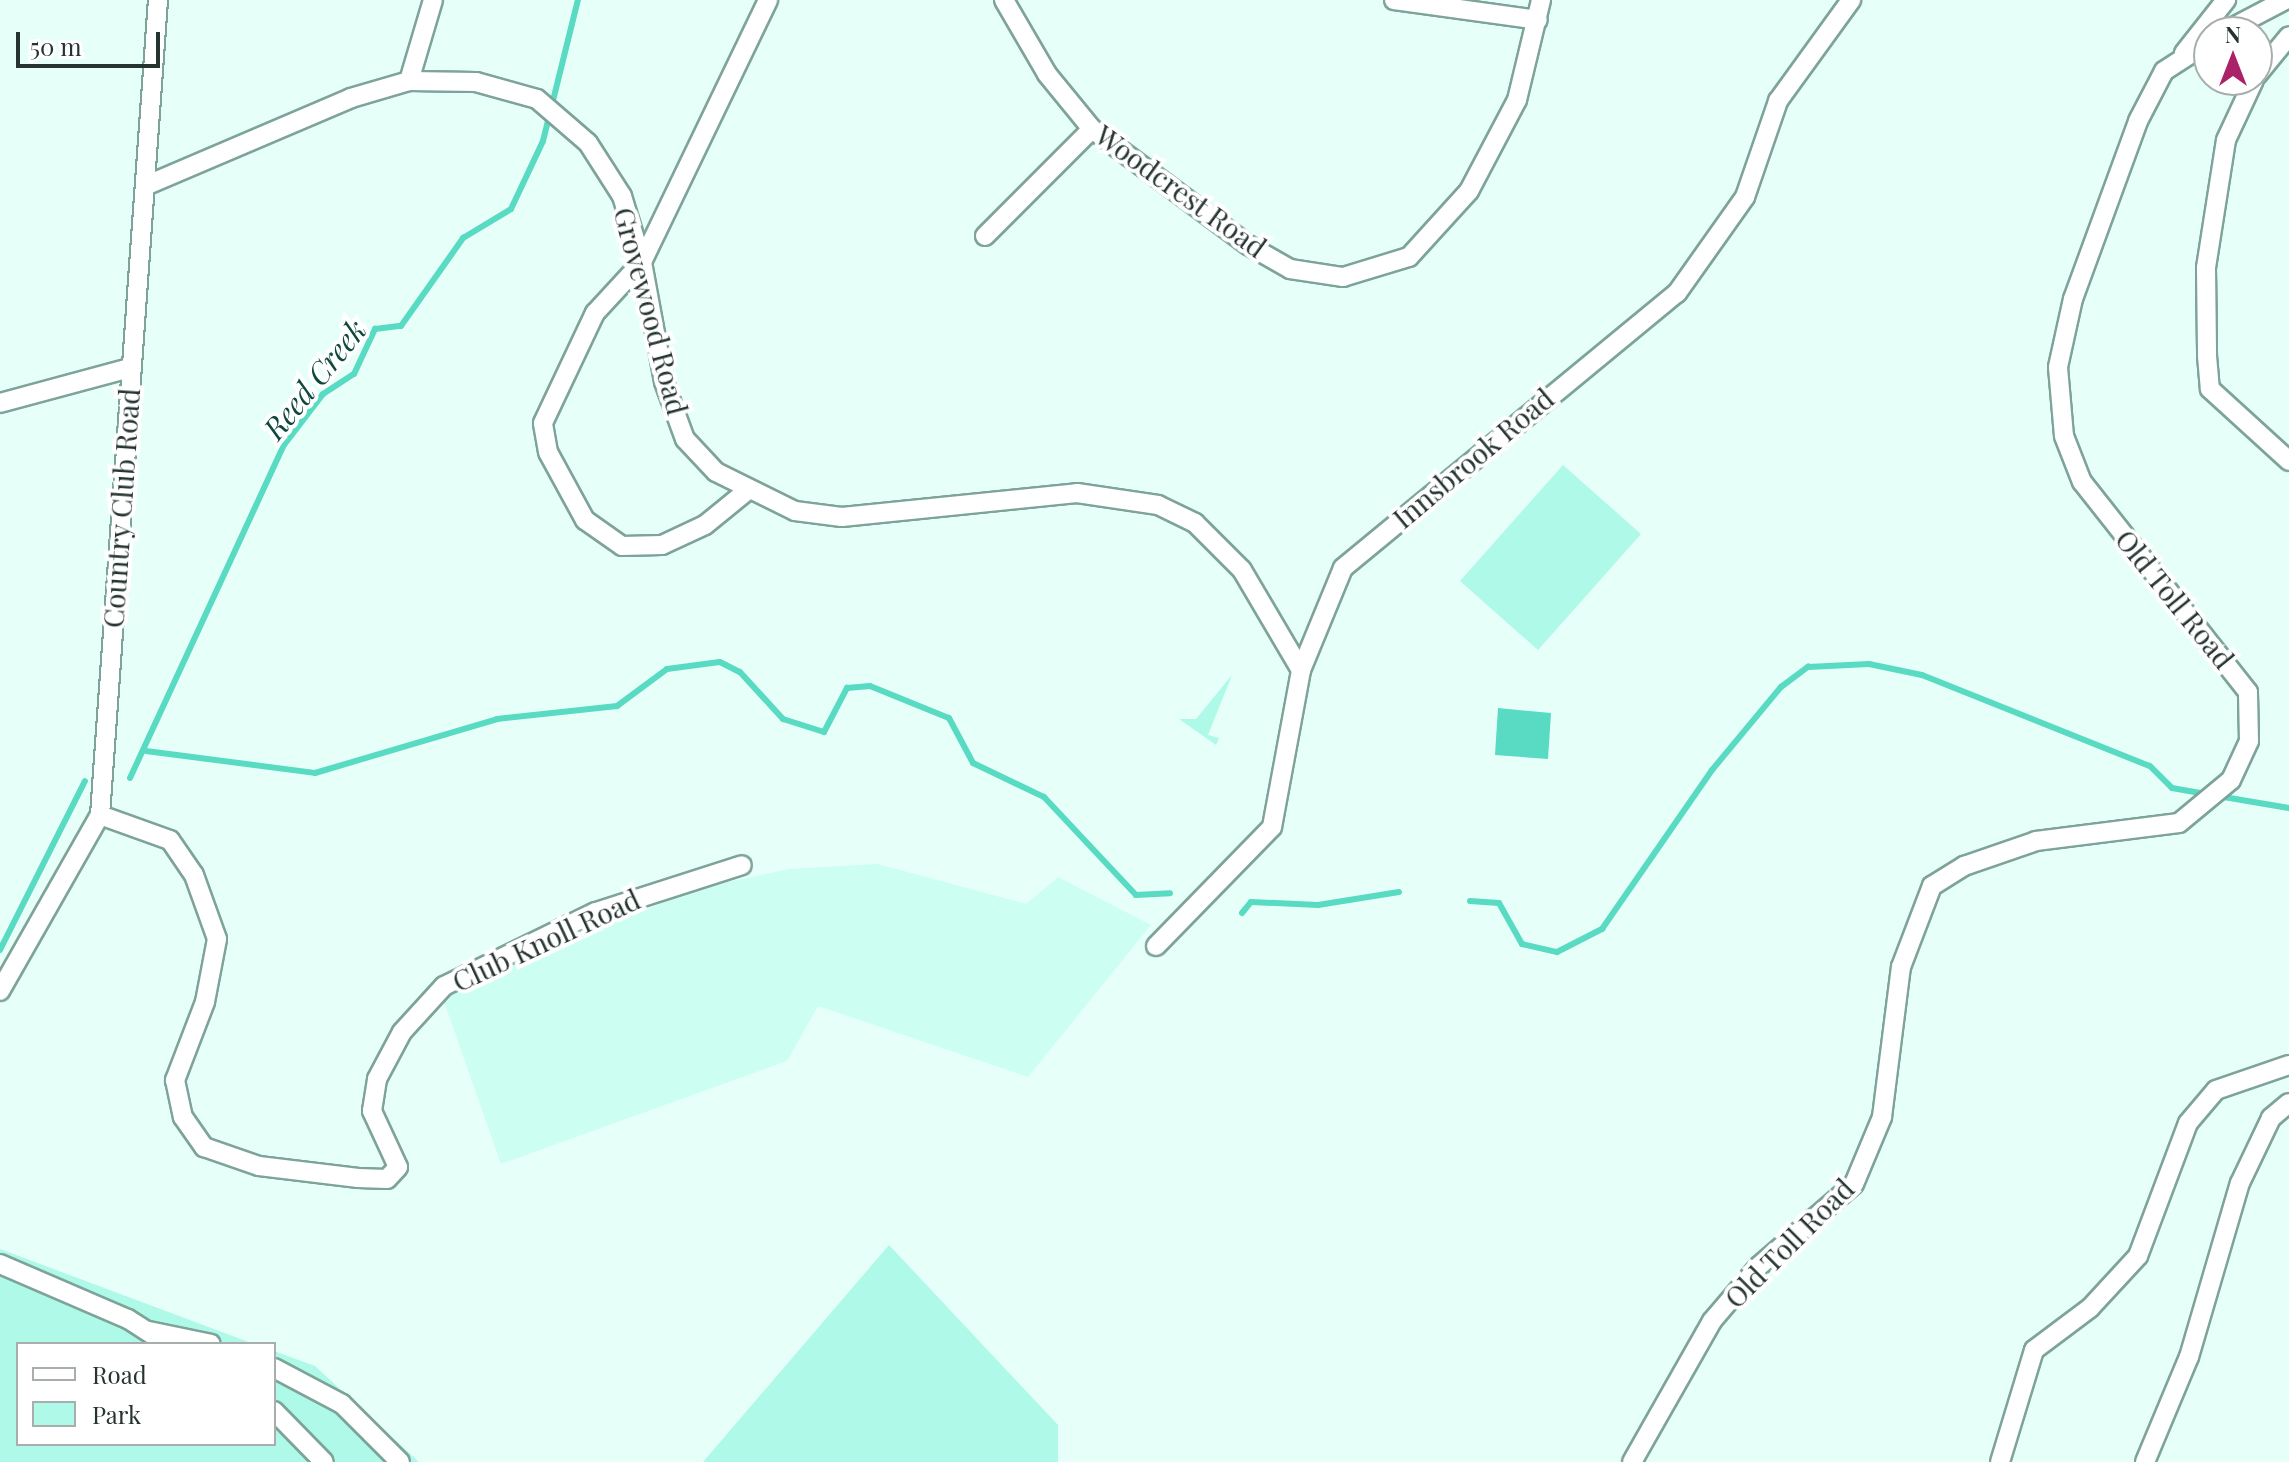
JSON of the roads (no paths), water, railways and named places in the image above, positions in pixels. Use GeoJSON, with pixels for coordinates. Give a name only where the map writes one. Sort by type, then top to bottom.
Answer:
{"type":"FeatureCollection","features":[{"type":"Feature","properties":{"kind":"street","name":"Country Club Road"},"geometry":{"type":"LineString","coordinates":[[0,991],[100,815],[158,0]]}},
{"type":"Feature","properties":{"kind":"street"},"geometry":{"type":"LineString","coordinates":[[409,81],[433,0]]}},
{"type":"Feature","properties":{"kind":"street"},"geometry":{"type":"LineString","coordinates":[[748,490],[705,525],[662,545],[622,546],[585,520],[548,452],[543,423],[595,313],[642,262],[768,0]]}},
{"type":"Feature","properties":{"kind":"street","name":"Woodcrest Road"},"geometry":{"type":"LineString","coordinates":[[1004,0],[1047,74],[1092,129],[1192,207],[1290,269],[1343,277],[1379,269],[1409,257],[1469,191],[1517,100],[1541,0]]}},
{"type":"Feature","properties":{"kind":"street"},"geometry":{"type":"LineString","coordinates":[[1394,0],[1538,20]]}},
{"type":"Feature","properties":{"kind":"street","name":"Innsbrook Road"},"geometry":{"type":"LineString","coordinates":[[1156,946],[1272,827],[1301,670],[1343,568],[1677,293],[1745,197],[1778,101],[1851,0]]}},
{"type":"Feature","properties":{"kind":"street"},"geometry":{"type":"LineString","coordinates":[[2178,62],[2226,0]]}},
{"type":"Feature","properties":{"kind":"street"},"geometry":{"type":"LineString","coordinates":[[2254,16],[2285,0]]}},
{"type":"Feature","properties":{"kind":"street"},"geometry":{"type":"LineString","coordinates":[[2273,56],[2289,36]]}},
{"type":"Feature","properties":{"kind":"street","name":"Old Toll Road"},"geometry":{"type":"LineString","coordinates":[[1632,1462],[1649,1421],[1712,1321],[1749,1277],[1854,1184],[1882,1117],[1901,967],[1932,886],[1964,866],[2036,841],[2179,823],[2208,805],[2231,780],[2249,741],[2248,692],[2082,482],[2064,436],[2058,367],[2073,299],[2138,121],[2164,71],[2193,52]]}},
{"type":"Feature","properties":{"kind":"street","name":"Grovewood Road"},"geometry":{"type":"LineString","coordinates":[[145,186],[351,98],[409,81],[476,82],[537,99],[562,114],[622,196],[642,262],[664,382],[685,439],[716,472],[795,511],[842,517],[1077,493],[1158,505],[1195,523],[1242,570],[1301,670]]}},
{"type":"Feature","properties":{"kind":"street"},"geometry":{"type":"LineString","coordinates":[[2247,96],[2226,140],[2206,268],[2210,389],[2289,461]]}},
{"type":"Feature","properties":{"kind":"street"},"geometry":{"type":"LineString","coordinates":[[985,236],[1092,129]]}},
{"type":"Feature","properties":{"kind":"street"},"geometry":{"type":"LineString","coordinates":[[0,403],[130,368]]}},
{"type":"Feature","properties":{"kind":"street","name":"Club Knoll Road"},"geometry":{"type":"LineString","coordinates":[[100,815],[170,840],[194,875],[217,939],[205,1002],[175,1080],[183,1117],[204,1147],[259,1166],[358,1178],[387,1179],[398,1167],[372,1111],[377,1079],[402,1032],[444,986],[596,912],[742,865]]}},
{"type":"Feature","properties":{"kind":"street"},"geometry":{"type":"LineString","coordinates":[[2000,1462],[2034,1350],[2090,1308],[2138,1256],[2188,1123],[2216,1090],[2289,1065]]}},
{"type":"Feature","properties":{"kind":"street"},"geometry":{"type":"LineString","coordinates":[[2145,1462],[2193,1344],[2240,1183],[2271,1118],[2289,1103]]}},
{"type":"Feature","properties":{"kind":"street"},"geometry":{"type":"LineString","coordinates":[[0,1264],[164,1342]]}},
{"type":"Feature","properties":{"kind":"street"},"geometry":{"type":"LineString","coordinates":[[146,1331],[201,1342]]}},
{"type":"Feature","properties":{"kind":"street"},"geometry":{"type":"LineString","coordinates":[[276,1369],[342,1404],[400,1462]]}},
{"type":"Feature","properties":{"kind":"street"},"geometry":{"type":"LineString","coordinates":[[276,1413],[324,1462]]}},
{"type":"Feature","properties":{"kind":"waterway","name":"Reed Creek"},"geometry":{"type":"LineString","coordinates":[[130,778],[284,445],[323,394],[354,374],[375,329],[401,326],[463,238],[511,209],[543,141],[578,0]]}},
{"type":"Feature","properties":{"kind":"waterway"},"geometry":{"type":"LineString","coordinates":[[146,751],[315,773],[497,719],[617,706],[667,669],[720,662],[740,672],[783,719],[824,732],[847,688],[870,686],[949,718],[973,763],[1044,797],[1136,895],[1170,893]]}},
{"type":"Feature","properties":{"kind":"waterway"},"geometry":{"type":"LineString","coordinates":[[1470,901],[1499,903],[1522,944],[1557,952],[1602,929],[1712,770],[1781,687],[1808,667],[1869,664],[1922,675],[2150,766],[2172,788],[2207,794]]}},
{"type":"Feature","properties":{"kind":"waterway","name":"Reed Creek"},"geometry":{"type":"LineString","coordinates":[[0,950],[85,781]]}},
{"type":"Feature","properties":{"kind":"waterway"},"geometry":{"type":"LineString","coordinates":[[2218,796],[2289,808]]}},
{"type":"Feature","properties":{"kind":"waterway"},"geometry":{"type":"LineString","coordinates":[[1242,913],[1251,902],[1318,905],[1399,892]]}}]}
